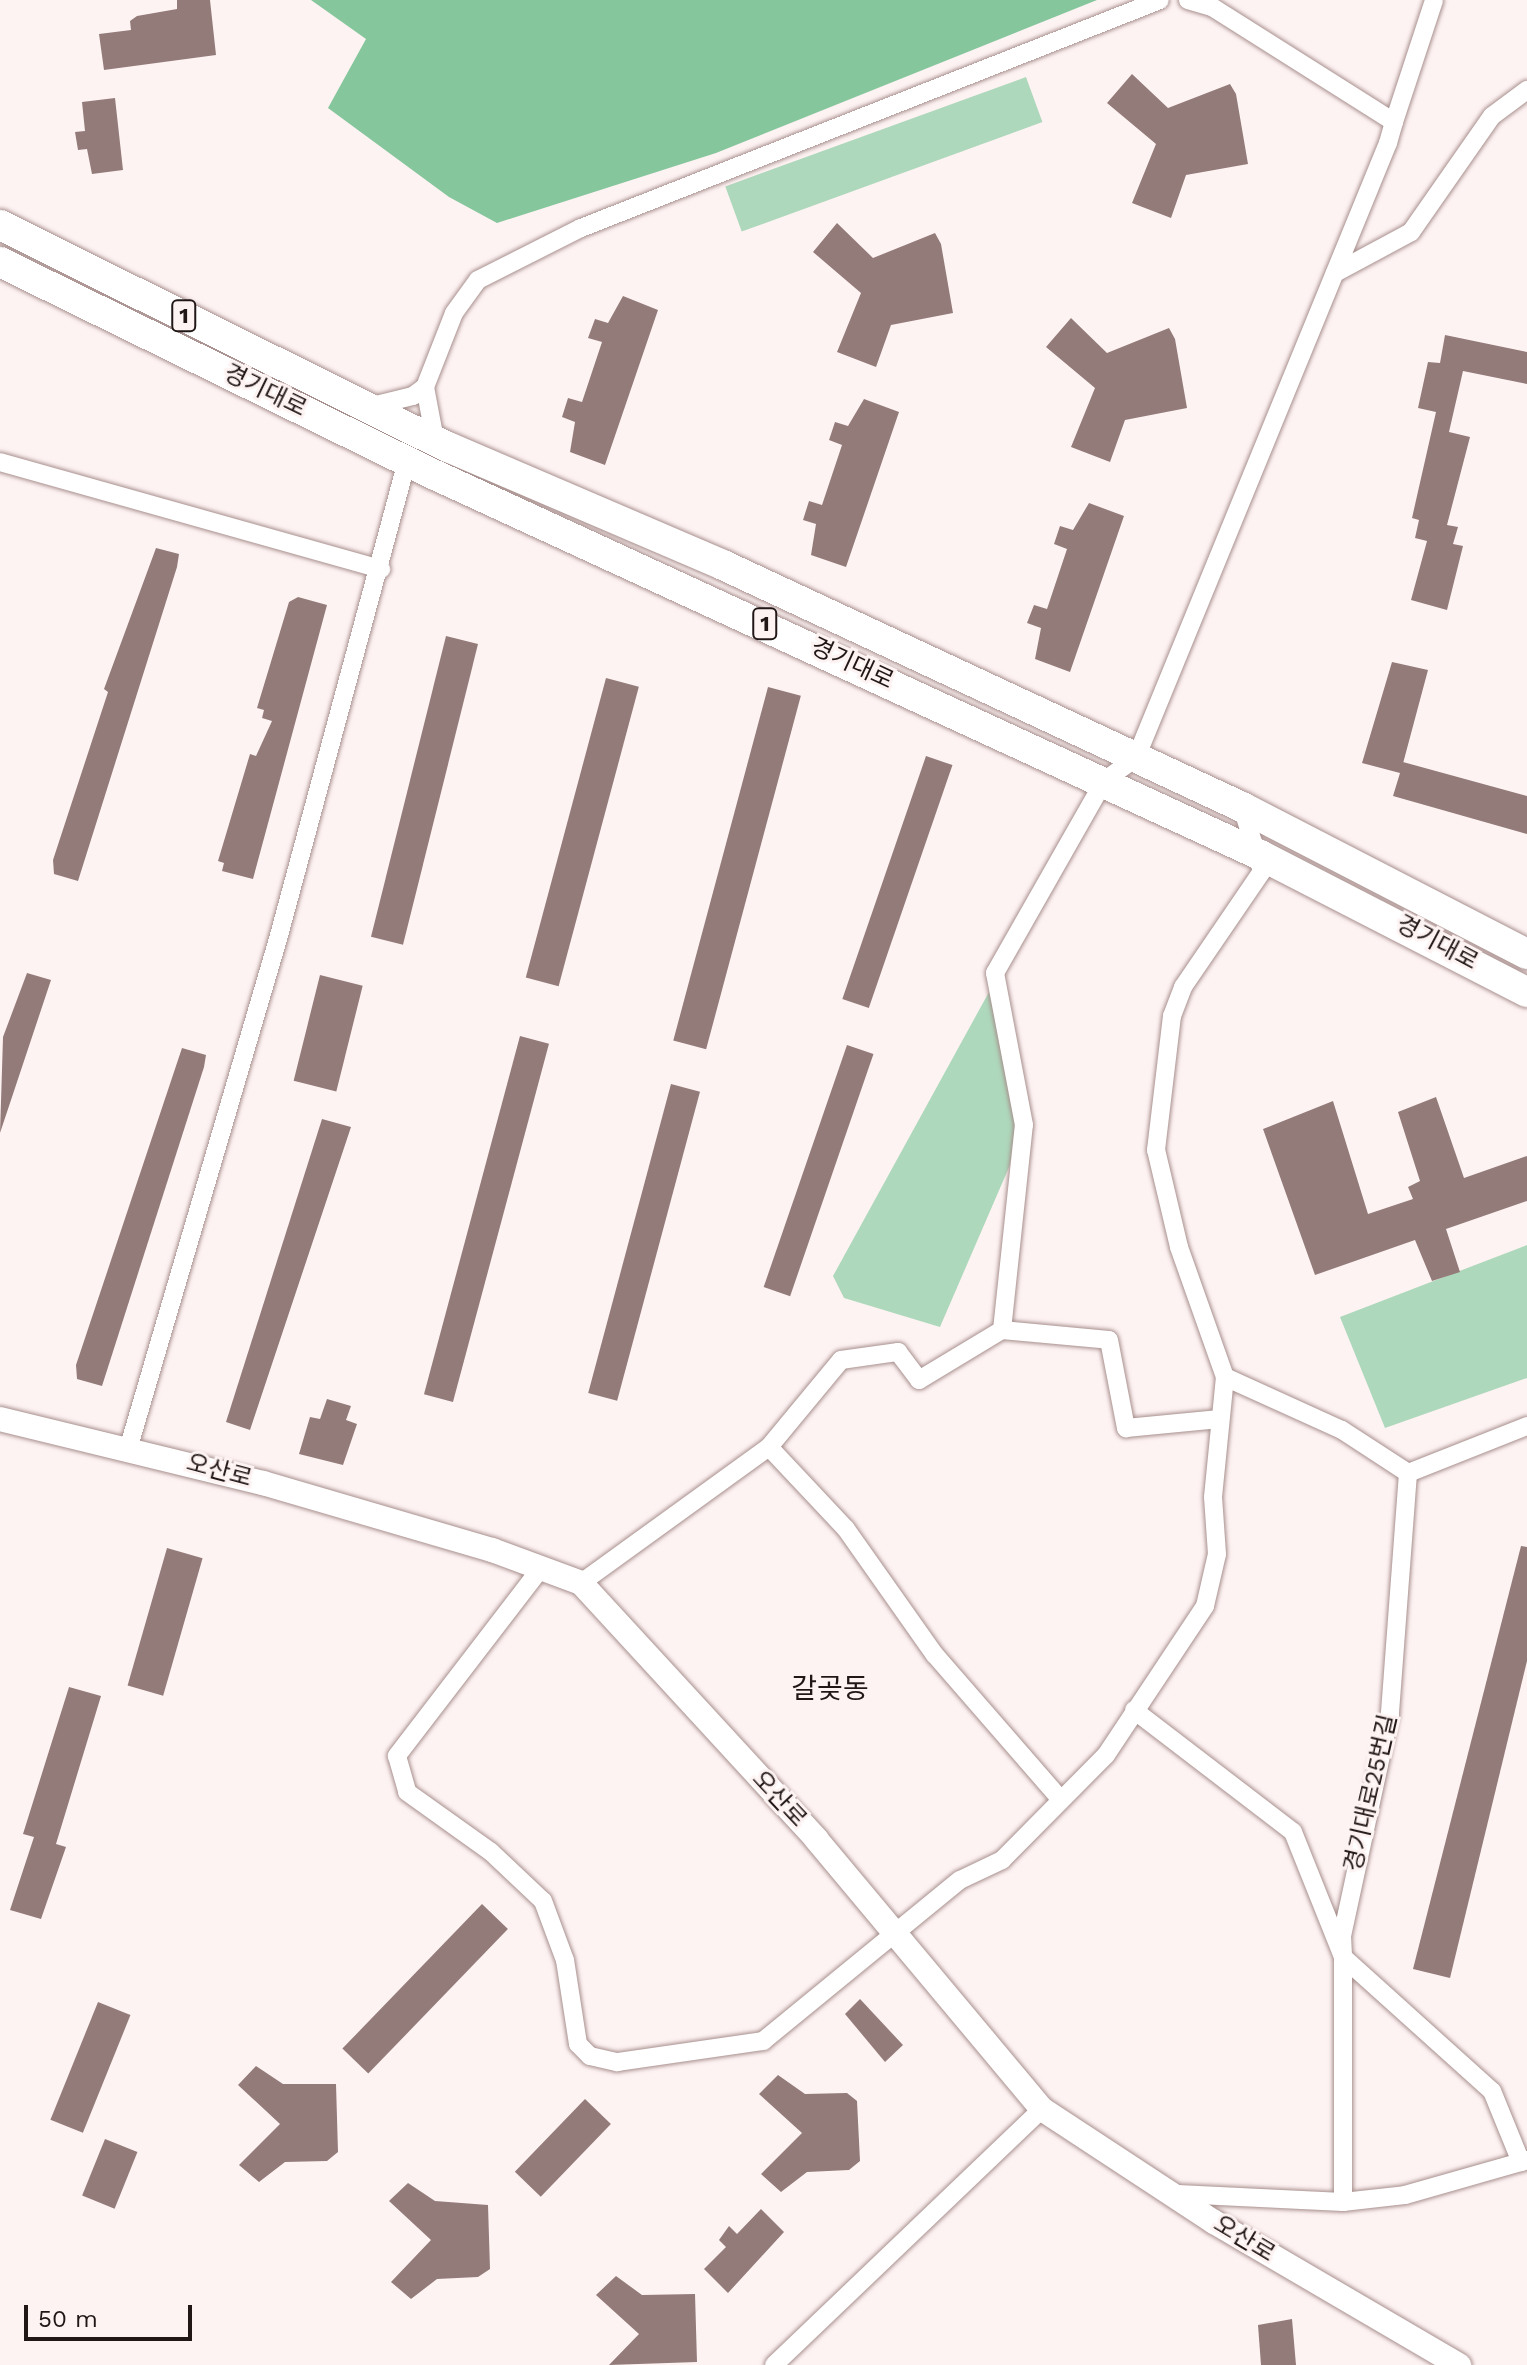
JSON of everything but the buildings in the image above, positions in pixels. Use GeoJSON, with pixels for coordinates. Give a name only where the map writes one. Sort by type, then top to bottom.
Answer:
{"type":"FeatureCollection","features":[{"type":"Feature","properties":{"kind":"main road","name":"경기대로"},"geometry":{"type":"LineString","coordinates":[[0,225],[435,440],[723,565],[1242,807],[1527,954]]}},
{"type":"Feature","properties":{"kind":"main road","name":"경기대로"},"geometry":{"type":"LineString","coordinates":[[0,262],[407,461],[1260,855],[1527,992]]}},
{"type":"Feature","properties":{"kind":"street"},"geometry":{"type":"LineString","coordinates":[[367,407],[413,396],[425,387],[454,313],[478,280],[581,228],[1160,0]]}},
{"type":"Feature","properties":{"kind":"street"},"geometry":{"type":"LineString","coordinates":[[1188,0],[1212,7],[1394,122]]}},
{"type":"Feature","properties":{"kind":"street"},"geometry":{"type":"LineString","coordinates":[[1002,1330],[1024,1125],[995,973],[1104,781],[1136,758],[1335,273],[1394,122],[1434,0]]}},
{"type":"Feature","properties":{"kind":"street"},"geometry":{"type":"LineString","coordinates":[[1335,273],[1411,232],[1492,116],[1527,90]]}},
{"type":"Feature","properties":{"kind":"street"},"geometry":{"type":"LineString","coordinates":[[425,387],[435,440]]}},
{"type":"Feature","properties":{"kind":"street"},"geometry":{"type":"LineString","coordinates":[[129,1446],[381,569],[407,461]]}},
{"type":"Feature","properties":{"kind":"street"},"geometry":{"type":"LineString","coordinates":[[0,462],[381,569]]}},
{"type":"Feature","properties":{"kind":"street"},"geometry":{"type":"LineString","coordinates":[[541,1568],[397,1756],[407,1792],[491,1852],[543,1901],[565,1960],[578,2044],[590,2056],[617,2062],[763,2041],[960,1880],[1002,1860],[1106,1755],[1205,1606],[1217,1554],[1213,1497],[1225,1377],[1179,1247],[1156,1150],[1172,1016],[1183,987],[1262,871],[1260,855],[1242,807]]}},
{"type":"Feature","properties":{"kind":"street"},"geometry":{"type":"LineString","coordinates":[[581,1583],[769,1447],[841,1360],[898,1352],[919,1380],[1002,1330],[1109,1340],[1126,1428],[1220,1419]]}},
{"type":"Feature","properties":{"kind":"street"},"geometry":{"type":"LineString","coordinates":[[1225,1377],[1342,1430],[1408,1473],[1527,1426]]}},
{"type":"Feature","properties":{"kind":"street","name":"오산로"},"geometry":{"type":"LineString","coordinates":[[0,1419],[129,1446],[541,1568],[581,1583],[816,1839],[1042,2109],[1178,2194],[1214,2222],[1459,2365]]}},
{"type":"Feature","properties":{"kind":"street"},"geometry":{"type":"LineString","coordinates":[[769,1447],[846,1529],[935,1655],[1060,1799]]}},
{"type":"Feature","properties":{"kind":"street","name":"경기대로25번길"},"geometry":{"type":"LineString","coordinates":[[1343,1957],[1355,1857],[1390,1714],[1408,1473]]}},
{"type":"Feature","properties":{"kind":"street"},"geometry":{"type":"LineString","coordinates":[[1134,1710],[1293,1832],[1343,1957],[1343,2202]]}},
{"type":"Feature","properties":{"kind":"street"},"geometry":{"type":"LineString","coordinates":[[1178,2194],[1343,2202],[1405,2195],[1524,2161],[1492,2091],[1343,1957]]}},
{"type":"Feature","properties":{"kind":"street"},"geometry":{"type":"LineString","coordinates":[[774,2365],[1042,2109]]}},
{"type":"Feature","properties":{"kind":"green space"},"geometry":{"type":"Polygon","coordinates":[[[311,0],[1097,0],[716,153],[497,223],[449,197],[328,108],[366,39],[311,0]]]}},
{"type":"Feature","properties":{"kind":"green space"},"geometry":{"type":"Polygon","coordinates":[[[1026,77],[1042,122],[742,232],[725,186],[1026,77]]]}},
{"type":"Feature","properties":{"kind":"green space"},"geometry":{"type":"Polygon","coordinates":[[[989,992],[1017,1116],[1010,1165],[940,1327],[844,1298],[833,1276],[989,992]]]}},
{"type":"Feature","properties":{"kind":"green space"},"geometry":{"type":"Polygon","coordinates":[[[1527,1245],[1527,1378],[1385,1428],[1340,1317],[1527,1245]]]}},
{"type":"Feature","properties":{"kind":"district","name":"갈곶동"},"geometry":{"type":"Point","coordinates":[830,1689]}}]}
